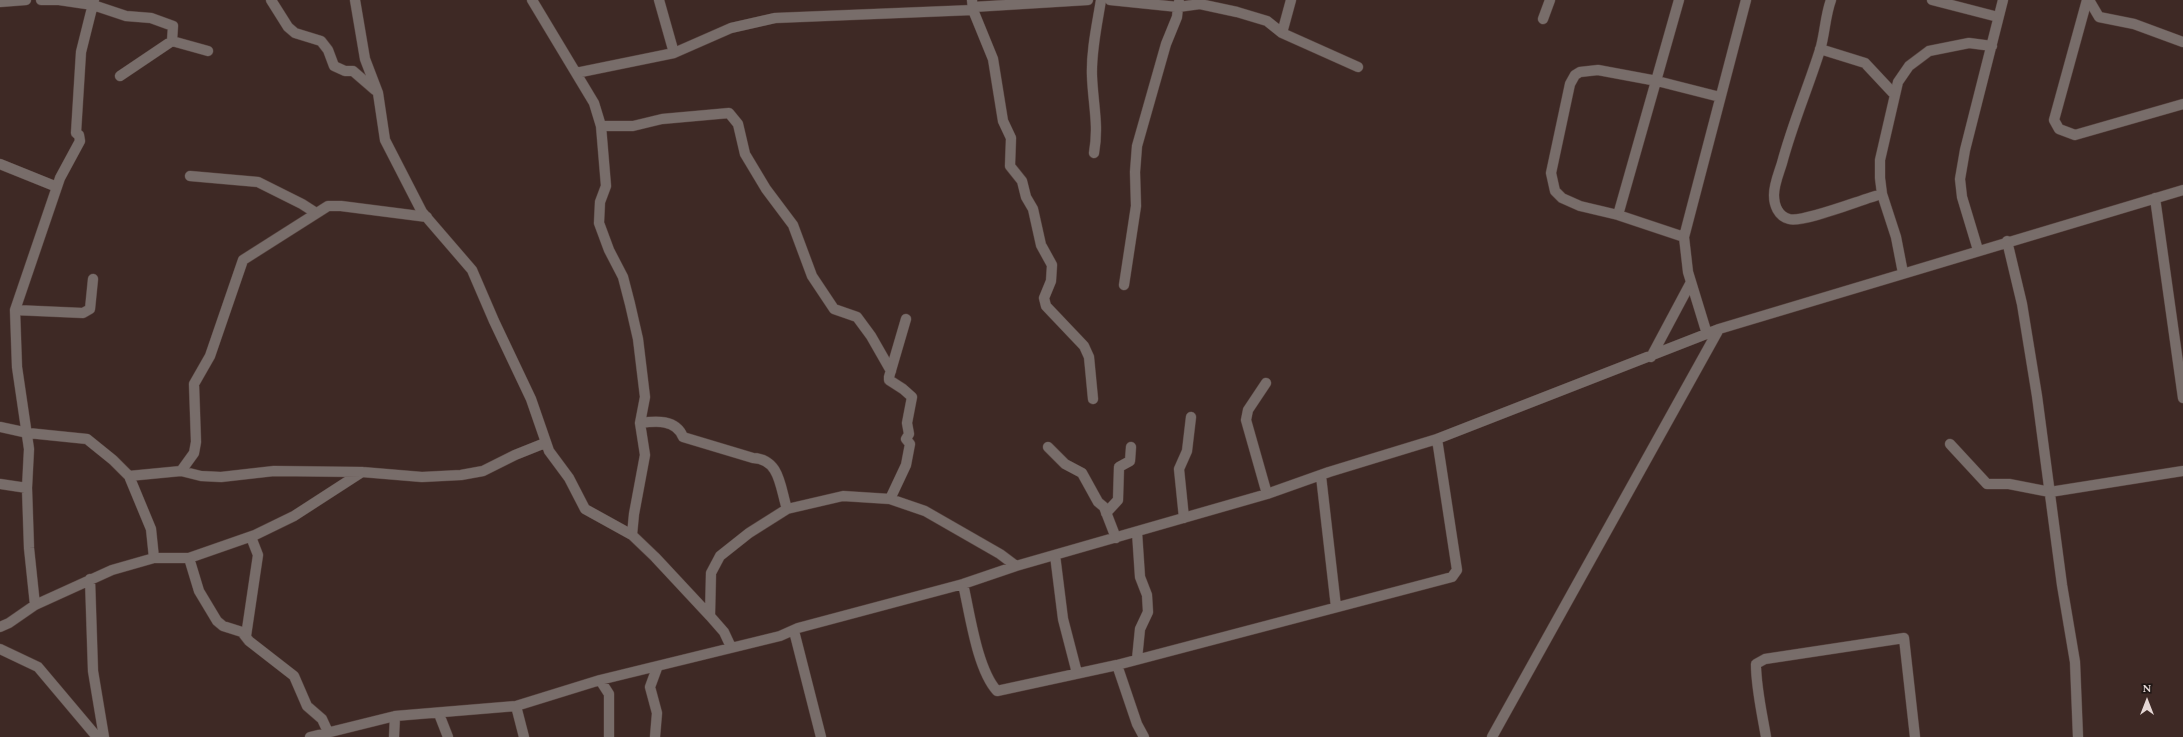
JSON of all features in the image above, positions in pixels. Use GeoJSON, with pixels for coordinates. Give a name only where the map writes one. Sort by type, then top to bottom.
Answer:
{"type":"FeatureCollection","features":[{"type":"Feature","properties":{"kind":"street"},"geometry":{"type":"LineString","coordinates":[[0,2],[26,0]]}},
{"type":"Feature","properties":{"kind":"street"},"geometry":{"type":"LineString","coordinates":[[41,0],[93,3],[126,16],[151,18],[172,26],[172,41]]}},
{"type":"Feature","properties":{"kind":"street"},"geometry":{"type":"LineString","coordinates":[[271,0],[288,27],[295,33],[320,41],[328,50],[334,66],[345,71],[353,71],[378,93]]}},
{"type":"Feature","properties":{"kind":"street"},"geometry":{"type":"LineString","coordinates":[[355,0],[365,59],[378,93],[384,140],[422,212],[472,270],[494,321],[532,399],[545,443],[569,478],[585,509],[632,535],[655,556],[724,632],[731,647]]}},
{"type":"Feature","properties":{"kind":"street"},"geometry":{"type":"LineString","coordinates":[[532,0],[594,103],[601,126],[606,186],[600,202],[599,223],[609,250],[623,277],[638,339],[645,397],[640,423],[645,455],[634,514],[632,535]]}},
{"type":"Feature","properties":{"kind":"street"},"geometry":{"type":"LineString","coordinates":[[659,0],[674,53]]}},
{"type":"Feature","properties":{"kind":"street"},"geometry":{"type":"LineString","coordinates":[[576,74],[674,53],[731,28],[775,18],[1088,0]]}},
{"type":"Feature","properties":{"kind":"street"},"geometry":{"type":"LineString","coordinates":[[1094,153],[1097,132],[1092,76],[1094,43],[1101,0]]}},
{"type":"Feature","properties":{"kind":"street"},"geometry":{"type":"LineString","coordinates":[[1110,0],[1200,4],[1237,12],[1267,21],[1282,33],[1358,66]]}},
{"type":"Feature","properties":{"kind":"street"},"geometry":{"type":"LineString","coordinates":[[1282,33],[1291,0]]}},
{"type":"Feature","properties":{"kind":"street"},"geometry":{"type":"LineString","coordinates":[[1543,19],[1550,0]]}},
{"type":"Feature","properties":{"kind":"street"},"geometry":{"type":"LineString","coordinates":[[1618,215],[1679,0]]}},
{"type":"Feature","properties":{"kind":"street"},"geometry":{"type":"LineString","coordinates":[[1707,334],[1688,272],[1684,237],[1746,0]]}},
{"type":"Feature","properties":{"kind":"street"},"geometry":{"type":"LineString","coordinates":[[1831,0],[1820,49],[1789,136],[1775,186],[1775,206],[1781,215],[1788,219],[1795,219],[1825,212],[1882,194]]}},
{"type":"Feature","properties":{"kind":"street"},"geometry":{"type":"LineString","coordinates":[[1932,0],[1998,17]]}},
{"type":"Feature","properties":{"kind":"street"},"geometry":{"type":"LineString","coordinates":[[1978,250],[1962,197],[1960,179],[1965,150],[2003,0]]}},
{"type":"Feature","properties":{"kind":"street"},"geometry":{"type":"LineString","coordinates":[[2088,0],[2099,17],[2134,24],[2183,42]]}},
{"type":"Feature","properties":{"kind":"street"},"geometry":{"type":"LineString","coordinates":[[2088,0],[2054,120],[2059,129],[2075,135],[2183,104]]}},
{"type":"Feature","properties":{"kind":"street"},"geometry":{"type":"LineString","coordinates":[[35,605],[29,548],[27,488],[29,449],[28,433],[17,367],[14,310],[57,186],[74,149],[80,141],[79,135],[76,133],[80,52],[93,3]]}},
{"type":"Feature","properties":{"kind":"street"},"geometry":{"type":"LineString","coordinates":[[1124,285],[1136,206],[1134,172],[1137,146],[1166,44],[1177,17],[1178,4]]}},
{"type":"Feature","properties":{"kind":"street"},"geometry":{"type":"LineString","coordinates":[[972,6],[993,59],[1003,121],[1011,138],[1010,166],[1022,181],[1026,197],[1033,209],[1041,245],[1052,265],[1051,281],[1044,298],[1046,306],[1084,346],[1089,357],[1093,399]]}},
{"type":"Feature","properties":{"kind":"street"},"geometry":{"type":"LineString","coordinates":[[120,76],[172,41],[208,51]]}},
{"type":"Feature","properties":{"kind":"street"},"geometry":{"type":"LineString","coordinates":[[1903,273],[1896,237],[1882,194],[1880,160],[1898,82],[1909,66],[1929,51],[1969,43],[1992,46]]}},
{"type":"Feature","properties":{"kind":"street"},"geometry":{"type":"LineString","coordinates":[[1820,49],[1865,63],[1894,94]]}},
{"type":"Feature","properties":{"kind":"street"},"geometry":{"type":"LineString","coordinates":[[1684,237],[1618,215],[1580,206],[1562,198],[1555,191],[1551,173],[1570,84],[1575,75],[1585,70],[1598,70],[1657,81],[1720,97]]}},
{"type":"Feature","properties":{"kind":"street"},"geometry":{"type":"LineString","coordinates":[[601,126],[633,126],[662,118],[729,113],[738,124],[745,154],[766,189],[793,225],[812,276],[834,308],[857,317],[872,336],[891,372]]}},
{"type":"Feature","properties":{"kind":"street"},"geometry":{"type":"LineString","coordinates":[[0,164],[57,186]]}},
{"type":"Feature","properties":{"kind":"street"},"geometry":{"type":"LineString","coordinates":[[190,176],[258,182],[302,204],[316,213]]}},
{"type":"Feature","properties":{"kind":"street"},"geometry":{"type":"LineString","coordinates":[[310,737],[395,716],[439,714],[516,706],[600,680],[657,668],[963,584],[1016,566],[1268,494],[1321,476],[1328,472],[1437,439],[1719,329],[2007,241],[2183,190]]}},
{"type":"Feature","properties":{"kind":"street"},"geometry":{"type":"LineString","coordinates":[[2155,198],[2183,398]]}},
{"type":"Feature","properties":{"kind":"street"},"geometry":{"type":"LineString","coordinates":[[181,471],[194,453],[196,442],[194,384],[210,356],[243,260],[328,206],[341,206],[427,217]]}},
{"type":"Feature","properties":{"kind":"street"},"geometry":{"type":"LineString","coordinates":[[2007,241],[2022,304],[2075,662],[2078,737]]}},
{"type":"Feature","properties":{"kind":"street"},"geometry":{"type":"LineString","coordinates":[[14,310],[84,313],[90,309],[93,280]]}},
{"type":"Feature","properties":{"kind":"street"},"geometry":{"type":"LineString","coordinates":[[1650,357],[1691,282]]}},
{"type":"Feature","properties":{"kind":"street"},"geometry":{"type":"LineString","coordinates":[[890,499],[907,460],[910,444],[906,439],[909,434],[907,423],[912,398],[904,389],[889,380],[906,319]]}},
{"type":"Feature","properties":{"kind":"street"},"geometry":{"type":"LineString","coordinates":[[1492,737],[1719,329]]}},
{"type":"Feature","properties":{"kind":"street"},"geometry":{"type":"LineString","coordinates":[[1266,383],[1248,410],[1246,420],[1268,494]]}},
{"type":"Feature","properties":{"kind":"street"},"geometry":{"type":"LineString","coordinates":[[1184,518],[1179,469],[1187,451],[1191,417]]}},
{"type":"Feature","properties":{"kind":"street"},"geometry":{"type":"LineString","coordinates":[[640,423],[657,421],[674,425],[681,431],[683,437],[753,458],[763,458],[774,466],[787,509]]}},
{"type":"Feature","properties":{"kind":"street"},"geometry":{"type":"LineString","coordinates":[[0,427],[28,433],[87,439],[113,460],[129,476],[151,529],[154,558]]}},
{"type":"Feature","properties":{"kind":"street"},"geometry":{"type":"LineString","coordinates":[[963,584],[982,663],[990,683],[997,691],[1117,665],[1455,574],[1456,564],[1437,439]]}},
{"type":"Feature","properties":{"kind":"street"},"geometry":{"type":"LineString","coordinates":[[129,476],[181,471],[201,476],[221,477],[274,471],[362,472],[422,477],[461,475],[483,471],[515,455],[545,443]]}},
{"type":"Feature","properties":{"kind":"street"},"geometry":{"type":"LineString","coordinates":[[1950,444],[1987,484],[2009,484],[2050,492],[2183,472]]}},
{"type":"Feature","properties":{"kind":"street"},"geometry":{"type":"LineString","coordinates":[[1048,447],[1065,464],[1082,473],[1095,498],[1106,513],[1116,538]]}},
{"type":"Feature","properties":{"kind":"street"},"geometry":{"type":"LineString","coordinates":[[1106,513],[1118,500],[1119,467],[1130,461],[1131,447]]}},
{"type":"Feature","properties":{"kind":"street"},"geometry":{"type":"LineString","coordinates":[[0,627],[14,620],[35,605],[112,570],[154,558],[189,558],[251,537],[294,516],[362,472]]}},
{"type":"Feature","properties":{"kind":"street"},"geometry":{"type":"LineString","coordinates":[[1321,476],[1336,607]]}},
{"type":"Feature","properties":{"kind":"street"},"geometry":{"type":"LineString","coordinates":[[0,484],[27,488]]}},
{"type":"Feature","properties":{"kind":"street"},"geometry":{"type":"LineString","coordinates":[[710,616],[711,572],[720,556],[749,533],[787,509],[843,496],[890,499],[925,511],[1000,554],[1016,566]]}},
{"type":"Feature","properties":{"kind":"street"},"geometry":{"type":"LineString","coordinates":[[1137,532],[1140,577],[1147,595],[1148,612],[1140,629],[1137,659]]}},
{"type":"Feature","properties":{"kind":"street"},"geometry":{"type":"LineString","coordinates":[[246,636],[258,555],[251,537]]}},
{"type":"Feature","properties":{"kind":"street"},"geometry":{"type":"LineString","coordinates":[[1055,555],[1063,619],[1077,673]]}},
{"type":"Feature","properties":{"kind":"street"},"geometry":{"type":"LineString","coordinates":[[189,558],[199,591],[217,621],[228,628],[242,632],[294,676],[307,706],[322,719],[328,732]]}},
{"type":"Feature","properties":{"kind":"street"},"geometry":{"type":"LineString","coordinates":[[90,579],[92,656],[104,737]]}},
{"type":"Feature","properties":{"kind":"street"},"geometry":{"type":"LineString","coordinates":[[794,631],[821,737]]}},
{"type":"Feature","properties":{"kind":"street"},"geometry":{"type":"LineString","coordinates":[[1766,737],[1761,698],[1756,683],[1756,664],[1765,659],[1904,638],[1915,737]]}},
{"type":"Feature","properties":{"kind":"street"},"geometry":{"type":"LineString","coordinates":[[0,649],[38,667],[97,737]]}},
{"type":"Feature","properties":{"kind":"street"},"geometry":{"type":"LineString","coordinates":[[1117,665],[1137,724],[1144,737]]}},
{"type":"Feature","properties":{"kind":"street"},"geometry":{"type":"LineString","coordinates":[[655,737],[657,713],[650,687],[657,668]]}},
{"type":"Feature","properties":{"kind":"street"},"geometry":{"type":"LineString","coordinates":[[600,680],[608,694],[609,737]]}},
{"type":"Feature","properties":{"kind":"street"},"geometry":{"type":"LineString","coordinates":[[516,706],[524,737]]}},
{"type":"Feature","properties":{"kind":"street"},"geometry":{"type":"LineString","coordinates":[[439,714],[448,737]]}},
{"type":"Feature","properties":{"kind":"street"},"geometry":{"type":"LineString","coordinates":[[394,737],[395,716]]}}]}
